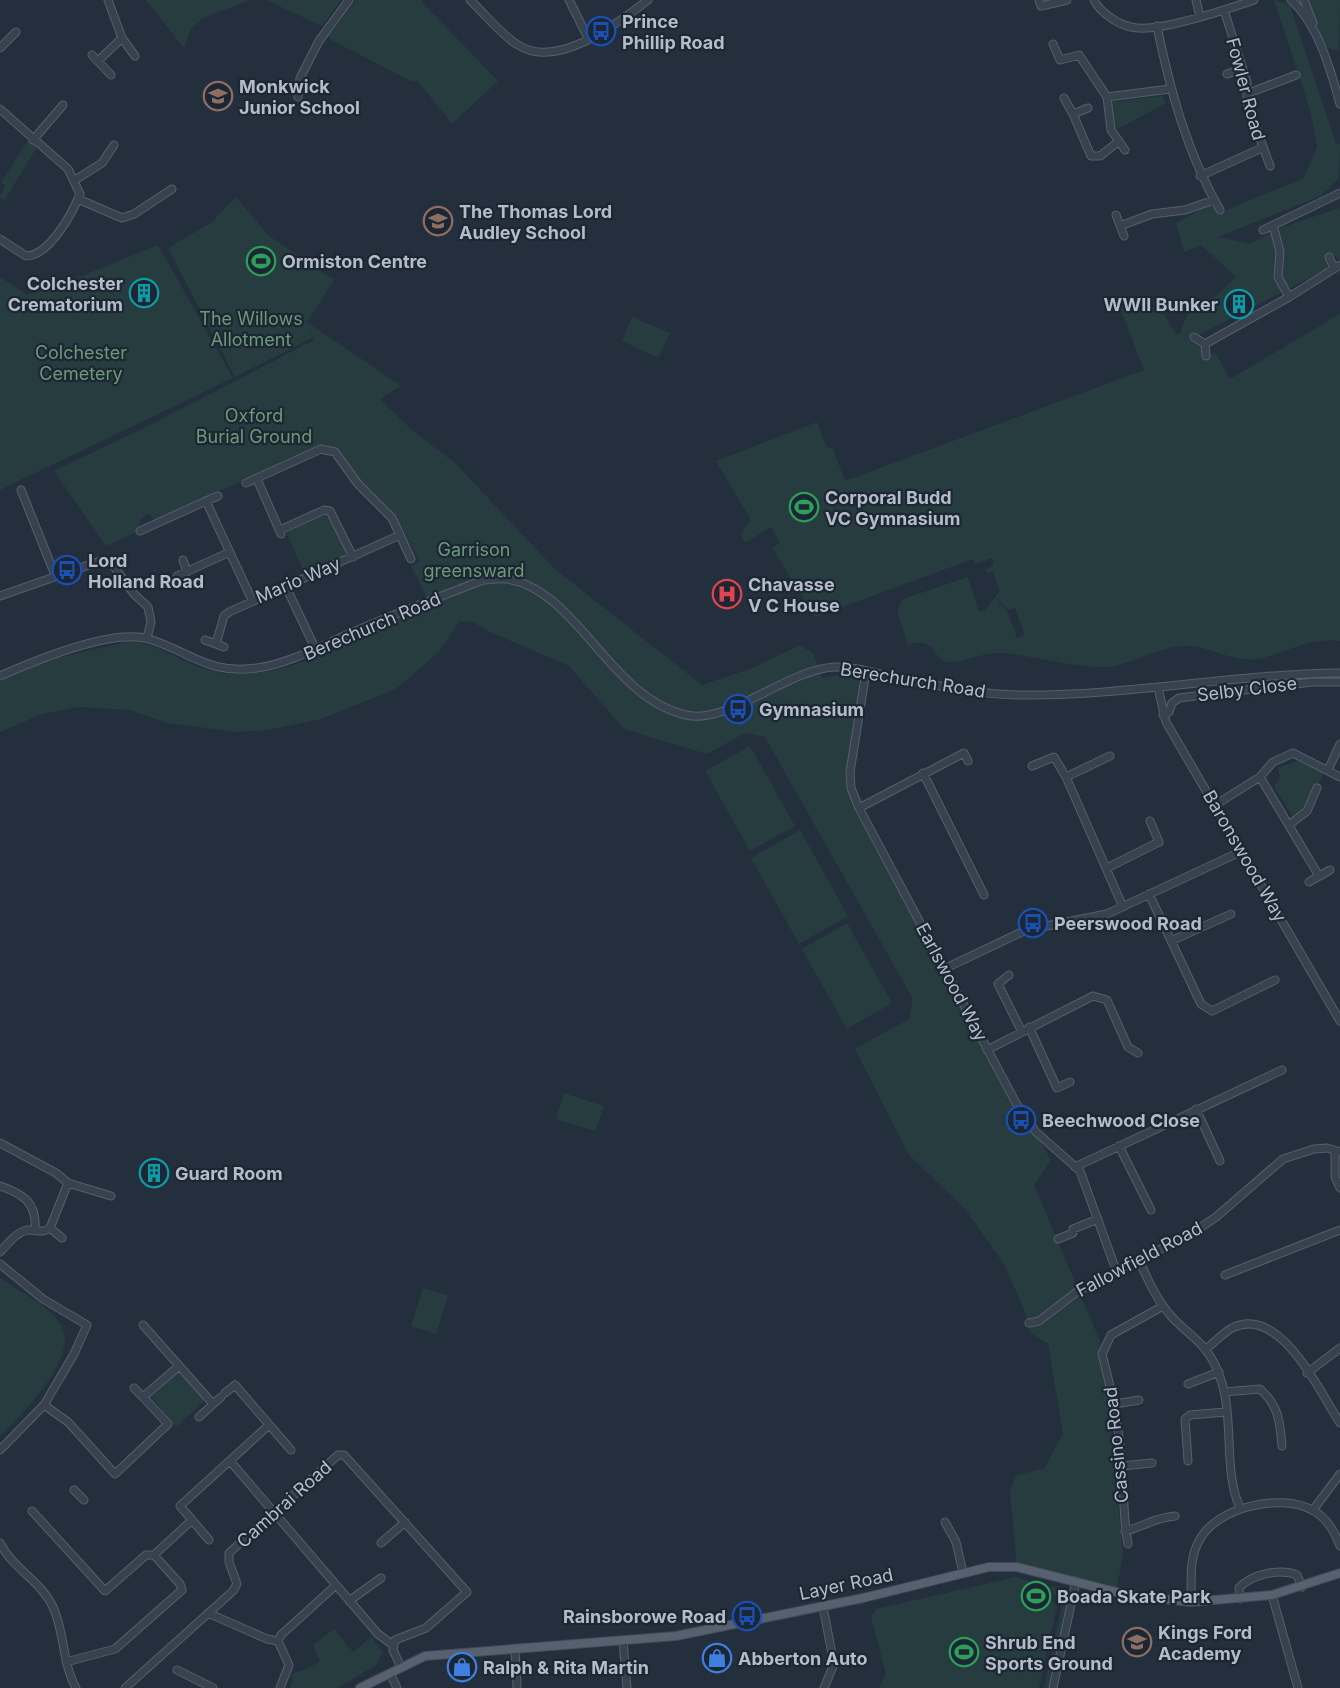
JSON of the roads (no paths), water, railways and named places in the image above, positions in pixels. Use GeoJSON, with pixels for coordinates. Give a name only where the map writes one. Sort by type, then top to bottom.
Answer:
{"type":"FeatureCollection","features":[{"type":"Feature","properties":{"kind":"main road","name":"Layer Road"},"geometry":{"type":"LineString","coordinates":[[360,1688],[425,1656],[676,1636],[824,1606],[989,1567],[1017,1567],[1128,1595],[1191,1602],[1272,1595],[1340,1573]]}},
{"type":"Feature","properties":{"kind":"street"},"geometry":{"type":"LineString","coordinates":[[108,0],[122,38],[135,56]]}},
{"type":"Feature","properties":{"kind":"street"},"geometry":{"type":"LineString","coordinates":[[298,97],[300,78],[319,41],[349,0]]}},
{"type":"Feature","properties":{"kind":"street"},"geometry":{"type":"LineString","coordinates":[[470,0],[516,44],[535,53],[561,50],[588,38],[626,17],[645,1]]}},
{"type":"Feature","properties":{"kind":"street"},"geometry":{"type":"LineString","coordinates":[[568,0],[588,38]]}},
{"type":"Feature","properties":{"kind":"street"},"geometry":{"type":"LineString","coordinates":[[1039,0],[1041,6],[1067,0]]}},
{"type":"Feature","properties":{"kind":"street"},"geometry":{"type":"LineString","coordinates":[[1094,0],[1097,6],[1116,21],[1132,28],[1157,26],[1224,10],[1254,0]]}},
{"type":"Feature","properties":{"kind":"street"},"geometry":{"type":"LineString","coordinates":[[1196,0],[1200,16]]}},
{"type":"Feature","properties":{"kind":"street"},"geometry":{"type":"LineString","coordinates":[[1291,0],[1313,29]]}},
{"type":"Feature","properties":{"kind":"street"},"geometry":{"type":"LineString","coordinates":[[1304,0],[1340,105]]}},
{"type":"Feature","properties":{"kind":"street","name":"Fowler Road"},"geometry":{"type":"LineString","coordinates":[[1224,10],[1249,93],[1247,102],[1270,166]]}},
{"type":"Feature","properties":{"kind":"street"},"geometry":{"type":"LineString","coordinates":[[1157,26],[1170,89],[1200,176],[1220,210]]}},
{"type":"Feature","properties":{"kind":"street"},"geometry":{"type":"LineString","coordinates":[[0,48],[11,43],[16,32]]}},
{"type":"Feature","properties":{"kind":"street"},"geometry":{"type":"LineString","coordinates":[[111,75],[95,58],[122,38]]}},
{"type":"Feature","properties":{"kind":"street"},"geometry":{"type":"LineString","coordinates":[[1053,44],[1056,62],[1079,55],[1107,97],[1111,130],[1125,150]]}},
{"type":"Feature","properties":{"kind":"street"},"geometry":{"type":"LineString","coordinates":[[1227,74],[1241,69]]}},
{"type":"Feature","properties":{"kind":"street"},"geometry":{"type":"LineString","coordinates":[[1249,93],[1296,75]]}},
{"type":"Feature","properties":{"kind":"street"},"geometry":{"type":"LineString","coordinates":[[1107,97],[1170,89]]}},
{"type":"Feature","properties":{"kind":"street"},"geometry":{"type":"LineString","coordinates":[[1064,98],[1091,156],[1100,156],[1118,142]]}},
{"type":"Feature","properties":{"kind":"street"},"geometry":{"type":"LineString","coordinates":[[33,140],[55,110],[63,105]]}},
{"type":"Feature","properties":{"kind":"street"},"geometry":{"type":"LineString","coordinates":[[1073,114],[1088,108]]}},
{"type":"Feature","properties":{"kind":"street"},"geometry":{"type":"LineString","coordinates":[[0,109],[68,169],[80,194],[51,242],[39,254],[26,256],[0,239]]}},
{"type":"Feature","properties":{"kind":"street"},"geometry":{"type":"LineString","coordinates":[[75,180],[102,163],[114,145]]}},
{"type":"Feature","properties":{"kind":"street"},"geometry":{"type":"LineString","coordinates":[[1200,176],[1262,148]]}},
{"type":"Feature","properties":{"kind":"street"},"geometry":{"type":"LineString","coordinates":[[78,199],[118,218],[128,217],[172,189]]}},
{"type":"Feature","properties":{"kind":"street"},"geometry":{"type":"LineString","coordinates":[[1263,230],[1340,193]]}},
{"type":"Feature","properties":{"kind":"street"},"geometry":{"type":"LineString","coordinates":[[156,200],[161,207]]}},
{"type":"Feature","properties":{"kind":"street"},"geometry":{"type":"LineString","coordinates":[[1120,226],[1152,214],[1185,210],[1214,200]]}},
{"type":"Feature","properties":{"kind":"street"},"geometry":{"type":"LineString","coordinates":[[1116,215],[1124,236]]}},
{"type":"Feature","properties":{"kind":"street"},"geometry":{"type":"LineString","coordinates":[[1273,225],[1280,252],[1278,277],[1289,297]]}},
{"type":"Feature","properties":{"kind":"street"},"geometry":{"type":"LineString","coordinates":[[1205,344],[1337,267],[1329,257]]}},
{"type":"Feature","properties":{"kind":"street"},"geometry":{"type":"LineString","coordinates":[[1194,337],[1205,344]]}},
{"type":"Feature","properties":{"kind":"street"},"geometry":{"type":"LineString","coordinates":[[1205,344],[1206,356]]}},
{"type":"Feature","properties":{"kind":"street"},"geometry":{"type":"LineString","coordinates":[[246,483],[321,449],[335,452],[358,484],[392,518],[411,559]]}},
{"type":"Feature","properties":{"kind":"street"},"geometry":{"type":"LineString","coordinates":[[257,479],[281,532],[324,510],[330,511],[353,556]]}},
{"type":"Feature","properties":{"kind":"street"},"geometry":{"type":"LineString","coordinates":[[21,490],[55,575]]}},
{"type":"Feature","properties":{"kind":"street"},"geometry":{"type":"LineString","coordinates":[[140,531],[149,522],[218,496]]}},
{"type":"Feature","properties":{"kind":"street"},"geometry":{"type":"LineString","coordinates":[[206,501],[252,600]]}},
{"type":"Feature","properties":{"kind":"street","name":"Mario Way"},"geometry":{"type":"LineString","coordinates":[[205,640],[220,646],[224,616],[252,600],[400,535]]}},
{"type":"Feature","properties":{"kind":"street"},"geometry":{"type":"LineString","coordinates":[[177,576],[230,552]]}},
{"type":"Feature","properties":{"kind":"street"},"geometry":{"type":"LineString","coordinates":[[0,597],[55,575],[102,560],[112,564],[134,594],[148,607],[151,622],[147,638]]}},
{"type":"Feature","properties":{"kind":"street"},"geometry":{"type":"LineString","coordinates":[[183,560],[187,572]]}},
{"type":"Feature","properties":{"kind":"street","name":"Berechurch Road"},"geometry":{"type":"LineString","coordinates":[[0,676],[34,661],[86,645],[127,636],[147,638],[189,658],[221,668],[265,666],[315,650],[483,580],[504,578],[526,584],[551,600],[641,695],[666,710],[689,716],[726,710],[817,670],[836,667],[1020,695],[1158,688],[1291,673],[1340,673]]}},
{"type":"Feature","properties":{"kind":"street"},"geometry":{"type":"LineString","coordinates":[[285,585],[315,650]]}},
{"type":"Feature","properties":{"kind":"street","name":"Earlswood Way"},"geometry":{"type":"LineString","coordinates":[[866,672],[850,772],[851,788],[859,808],[1016,1103],[1036,1132],[1080,1171],[1116,1270]]}},
{"type":"Feature","properties":{"kind":"street","name":"Selby Close"},"geometry":{"type":"LineString","coordinates":[[1163,715],[1179,698],[1312,682],[1340,682]]}},
{"type":"Feature","properties":{"kind":"street","name":"Baronswood Way"},"geometry":{"type":"LineString","coordinates":[[1158,688],[1163,715],[1340,1021]]}},
{"type":"Feature","properties":{"kind":"street"},"geometry":{"type":"LineString","coordinates":[[1328,770],[1340,744]]}},
{"type":"Feature","properties":{"kind":"street"},"geometry":{"type":"LineString","coordinates":[[859,808],[964,753],[968,761]]}},
{"type":"Feature","properties":{"kind":"street"},"geometry":{"type":"LineString","coordinates":[[1215,805],[1260,777],[1273,762],[1293,753],[1340,777]]}},
{"type":"Feature","properties":{"kind":"street"},"geometry":{"type":"LineString","coordinates":[[1066,777],[1110,756]]}},
{"type":"Feature","properties":{"kind":"street"},"geometry":{"type":"LineString","coordinates":[[1032,766],[1054,757],[1066,777],[1123,907]]}},
{"type":"Feature","properties":{"kind":"street"},"geometry":{"type":"LineString","coordinates":[[923,773],[984,895]]}},
{"type":"Feature","properties":{"kind":"street"},"geometry":{"type":"LineString","coordinates":[[1260,777],[1319,876]]}},
{"type":"Feature","properties":{"kind":"street"},"geometry":{"type":"LineString","coordinates":[[1289,825],[1307,811],[1317,788]]}},
{"type":"Feature","properties":{"kind":"street"},"geometry":{"type":"LineString","coordinates":[[1107,868],[1159,842],[1150,821]]}},
{"type":"Feature","properties":{"kind":"street"},"geometry":{"type":"LineString","coordinates":[[944,969],[1026,930],[1093,918],[1123,907],[1242,851]]}},
{"type":"Feature","properties":{"kind":"street"},"geometry":{"type":"LineString","coordinates":[[1309,882],[1330,870]]}},
{"type":"Feature","properties":{"kind":"street"},"geometry":{"type":"LineString","coordinates":[[1149,894],[1201,1004],[1212,1011],[1275,980]]}},
{"type":"Feature","properties":{"kind":"street"},"geometry":{"type":"LineString","coordinates":[[1171,941],[1230,914]]}},
{"type":"Feature","properties":{"kind":"street"},"geometry":{"type":"LineString","coordinates":[[1009,975],[998,984],[1021,1030]]}},
{"type":"Feature","properties":{"kind":"street"},"geometry":{"type":"LineString","coordinates":[[1090,986],[1093,996]]}},
{"type":"Feature","properties":{"kind":"street"},"geometry":{"type":"LineString","coordinates":[[987,1050],[1021,1030],[1093,996],[1107,1000],[1128,1047],[1138,1053]]}},
{"type":"Feature","properties":{"kind":"street"},"geometry":{"type":"LineString","coordinates":[[1029,1027],[1057,1088],[1070,1082]]}},
{"type":"Feature","properties":{"kind":"street"},"geometry":{"type":"LineString","coordinates":[[1075,1167],[1282,1070]]}},
{"type":"Feature","properties":{"kind":"street"},"geometry":{"type":"LineString","coordinates":[[1196,1109],[1220,1161]]}},
{"type":"Feature","properties":{"kind":"street"},"geometry":{"type":"LineString","coordinates":[[0,1143],[56,1173],[68,1183],[85,1185],[111,1196]]}},
{"type":"Feature","properties":{"kind":"street"},"geometry":{"type":"LineString","coordinates":[[1119,1146],[1151,1210]]}},
{"type":"Feature","properties":{"kind":"street","name":"Fallowfield Road"},"geometry":{"type":"LineString","coordinates":[[1029,1323],[1039,1321],[1078,1291],[1216,1217],[1283,1159],[1314,1149],[1327,1148],[1338,1152]]}},
{"type":"Feature","properties":{"kind":"street"},"geometry":{"type":"LineString","coordinates":[[1338,1152],[1335,1177],[1340,1188]]}},
{"type":"Feature","properties":{"kind":"street"},"geometry":{"type":"LineString","coordinates":[[0,1252],[17,1234],[35,1230],[46,1231],[50,1228],[68,1183]]}},
{"type":"Feature","properties":{"kind":"street"},"geometry":{"type":"LineString","coordinates":[[0,1186],[19,1194],[31,1204],[36,1215],[35,1230]]}},
{"type":"Feature","properties":{"kind":"street"},"geometry":{"type":"LineString","coordinates":[[1058,1239],[1072,1233],[1073,1229],[1098,1219]]}},
{"type":"Feature","properties":{"kind":"street"},"geometry":{"type":"LineString","coordinates":[[50,1228],[62,1238]]}},
{"type":"Feature","properties":{"kind":"street"},"geometry":{"type":"LineString","coordinates":[[1226,1275],[1340,1230]]}},
{"type":"Feature","properties":{"kind":"street"},"geometry":{"type":"LineString","coordinates":[[1139,1260],[1146,1279],[1163,1306],[1207,1348],[1219,1372],[1224,1392],[1234,1490],[1240,1508]]}},
{"type":"Feature","properties":{"kind":"street"},"geometry":{"type":"LineString","coordinates":[[0,1264],[44,1299],[87,1325],[74,1354],[44,1405],[0,1450]]}},
{"type":"Feature","properties":{"kind":"street","name":"Cassino Road"},"geometry":{"type":"LineString","coordinates":[[1128,1544],[1115,1404],[1102,1354],[1111,1335],[1163,1306]]}},
{"type":"Feature","properties":{"kind":"street"},"geometry":{"type":"LineString","coordinates":[[1207,1348],[1232,1328],[1253,1323],[1279,1334],[1340,1423]]}},
{"type":"Feature","properties":{"kind":"street"},"geometry":{"type":"LineString","coordinates":[[143,1325],[213,1404]]}},
{"type":"Feature","properties":{"kind":"street"},"geometry":{"type":"LineString","coordinates":[[1307,1373],[1340,1348]]}},
{"type":"Feature","properties":{"kind":"street"},"geometry":{"type":"LineString","coordinates":[[143,1397],[179,1366]]}},
{"type":"Feature","properties":{"kind":"street"},"geometry":{"type":"LineString","coordinates":[[1188,1384],[1219,1372]]}},
{"type":"Feature","properties":{"kind":"street"},"geometry":{"type":"LineString","coordinates":[[200,1417],[235,1385],[291,1450]]}},
{"type":"Feature","properties":{"kind":"street"},"geometry":{"type":"LineString","coordinates":[[44,1405],[68,1422],[115,1474],[168,1424],[134,1388]]}},
{"type":"Feature","properties":{"kind":"street"},"geometry":{"type":"LineString","coordinates":[[1224,1392],[1260,1389],[1272,1399],[1280,1414],[1282,1446]]}},
{"type":"Feature","properties":{"kind":"street"},"geometry":{"type":"LineString","coordinates":[[1115,1404],[1138,1400]]}},
{"type":"Feature","properties":{"kind":"street"},"geometry":{"type":"LineString","coordinates":[[1188,1461],[1185,1419],[1190,1415],[1226,1412]]}},
{"type":"Feature","properties":{"kind":"street"},"geometry":{"type":"LineString","coordinates":[[209,1540],[180,1506],[269,1425]]}},
{"type":"Feature","properties":{"kind":"street","name":"Cambrai Road"},"geometry":{"type":"LineString","coordinates":[[125,1688],[233,1591],[237,1584],[229,1562],[229,1552],[338,1455],[344,1455],[405,1522]]}},
{"type":"Feature","properties":{"kind":"street"},"geometry":{"type":"LineString","coordinates":[[230,1461],[335,1586],[378,1634],[390,1642],[401,1667]]}},
{"type":"Feature","properties":{"kind":"street"},"geometry":{"type":"LineString","coordinates":[[1122,1466],[1152,1463]]}},
{"type":"Feature","properties":{"kind":"street"},"geometry":{"type":"LineString","coordinates":[[1313,1510],[1340,1474]]}},
{"type":"Feature","properties":{"kind":"street"},"geometry":{"type":"LineString","coordinates":[[74,1490],[84,1500]]}},
{"type":"Feature","properties":{"kind":"street"},"geometry":{"type":"LineString","coordinates":[[1191,1602],[1191,1564],[1200,1538],[1220,1518],[1240,1508],[1280,1503],[1313,1510],[1326,1521],[1340,1546]]}},
{"type":"Feature","properties":{"kind":"street"},"geometry":{"type":"LineString","coordinates":[[32,1511],[105,1591],[146,1555],[154,1555],[192,1520]]}},
{"type":"Feature","properties":{"kind":"street"},"geometry":{"type":"LineString","coordinates":[[1125,1531],[1145,1526],[1155,1518],[1175,1516]]}},
{"type":"Feature","properties":{"kind":"street"},"geometry":{"type":"LineString","coordinates":[[381,1543],[405,1522],[467,1592],[426,1628],[390,1642]]}},
{"type":"Feature","properties":{"kind":"street"},"geometry":{"type":"LineString","coordinates":[[945,1522],[956,1542],[963,1573]]}},
{"type":"Feature","properties":{"kind":"street"},"geometry":{"type":"LineString","coordinates":[[0,1544],[14,1563],[33,1579],[47,1596],[58,1621],[66,1662],[76,1688]]}},
{"type":"Feature","properties":{"kind":"street"},"geometry":{"type":"LineString","coordinates":[[66,1662],[115,1650],[182,1590],[180,1584],[154,1555]]}},
{"type":"Feature","properties":{"kind":"street"},"geometry":{"type":"LineString","coordinates":[[1240,1599],[1239,1588],[1243,1583],[1286,1570],[1297,1575],[1302,1587]]}},
{"type":"Feature","properties":{"kind":"street"},"geometry":{"type":"LineString","coordinates":[[349,1601],[381,1578]]}},
{"type":"Feature","properties":{"kind":"street"},"geometry":{"type":"LineString","coordinates":[[1053,1688],[1076,1581]]}},
{"type":"Feature","properties":{"kind":"street"},"geometry":{"type":"LineString","coordinates":[[279,1688],[289,1665],[279,1641],[281,1635],[335,1586]]}},
{"type":"Feature","properties":{"kind":"street"},"geometry":{"type":"LineString","coordinates":[[1272,1595],[1298,1688]]}},
{"type":"Feature","properties":{"kind":"street"},"geometry":{"type":"LineString","coordinates":[[824,1606],[834,1664],[824,1688]]}},
{"type":"Feature","properties":{"kind":"street"},"geometry":{"type":"LineString","coordinates":[[208,1613],[267,1639],[279,1641]]}},
{"type":"Feature","properties":{"kind":"street"},"geometry":{"type":"LineString","coordinates":[[623,1641],[627,1688]]}},
{"type":"Feature","properties":{"kind":"street"},"geometry":{"type":"LineString","coordinates":[[514,1649],[518,1688]]}},
{"type":"Feature","properties":{"kind":"street"},"geometry":{"type":"LineString","coordinates":[[177,1670],[213,1688]]}},
{"type":"Feature","properties":{"kind":"street"},"geometry":{"type":"LineString","coordinates":[[390,1673],[397,1688]]}},
{"type":"Feature","properties":{"kind":"place","name":"Prince Phillip Road"},"geometry":{"type":"Point","coordinates":[601,31]}},
{"type":"Feature","properties":{"kind":"place","name":"Monkwick Junior School"},"geometry":{"type":"Point","coordinates":[218,96]}},
{"type":"Feature","properties":{"kind":"place","name":"The Thomas Lord Audley School"},"geometry":{"type":"Point","coordinates":[438,221]}},
{"type":"Feature","properties":{"kind":"place","name":"Ormiston Centre"},"geometry":{"type":"Point","coordinates":[261,261]}},
{"type":"Feature","properties":{"kind":"place","name":"Colchester Crematorium"},"geometry":{"type":"Point","coordinates":[144,293]}},
{"type":"Feature","properties":{"kind":"place","name":"WWII Bunker"},"geometry":{"type":"Point","coordinates":[1239,304]}},
{"type":"Feature","properties":{"kind":"place","name":"Corporal Budd VC Gymnasium"},"geometry":{"type":"Point","coordinates":[804,507]}},
{"type":"Feature","properties":{"kind":"place","name":"Lord Holland Road"},"geometry":{"type":"Point","coordinates":[67,570]}},
{"type":"Feature","properties":{"kind":"place","name":"Chavasse V C House"},"geometry":{"type":"Point","coordinates":[727,594]}},
{"type":"Feature","properties":{"kind":"place","name":"Gymnasium"},"geometry":{"type":"Point","coordinates":[738,709]}},
{"type":"Feature","properties":{"kind":"place","name":"Peerswood Road"},"geometry":{"type":"Point","coordinates":[1033,923]}},
{"type":"Feature","properties":{"kind":"place","name":"Beechwood Close"},"geometry":{"type":"Point","coordinates":[1021,1120]}},
{"type":"Feature","properties":{"kind":"place","name":"Guard Room"},"geometry":{"type":"Point","coordinates":[154,1173]}},
{"type":"Feature","properties":{"kind":"place","name":"Boada Skate Park"},"geometry":{"type":"Point","coordinates":[1036,1596]}},
{"type":"Feature","properties":{"kind":"place","name":"Rainsborowe Road"},"geometry":{"type":"Point","coordinates":[747,1616]}},
{"type":"Feature","properties":{"kind":"place","name":"Kings Ford Academy"},"geometry":{"type":"Point","coordinates":[1137,1642]}},
{"type":"Feature","properties":{"kind":"place","name":"Shrub End Sports Ground"},"geometry":{"type":"Point","coordinates":[964,1652]}},
{"type":"Feature","properties":{"kind":"place","name":"Abberton Auto"},"geometry":{"type":"Point","coordinates":[717,1658]}},
{"type":"Feature","properties":{"kind":"place","name":"Ralph & Rita Martin"},"geometry":{"type":"Point","coordinates":[462,1667]}},
{"type":"Feature","properties":{"kind":"park label","name":"The Willows Allotment"},"geometry":{"type":"Point","coordinates":[251,328]}},
{"type":"Feature","properties":{"kind":"park label","name":"Colchester Cemetery"},"geometry":{"type":"Point","coordinates":[81,362]}},
{"type":"Feature","properties":{"kind":"park label","name":"Oxford Burial Ground"},"geometry":{"type":"Point","coordinates":[254,425]}},
{"type":"Feature","properties":{"kind":"park label","name":"Garrison greensward"},"geometry":{"type":"Point","coordinates":[474,559]}}]}
